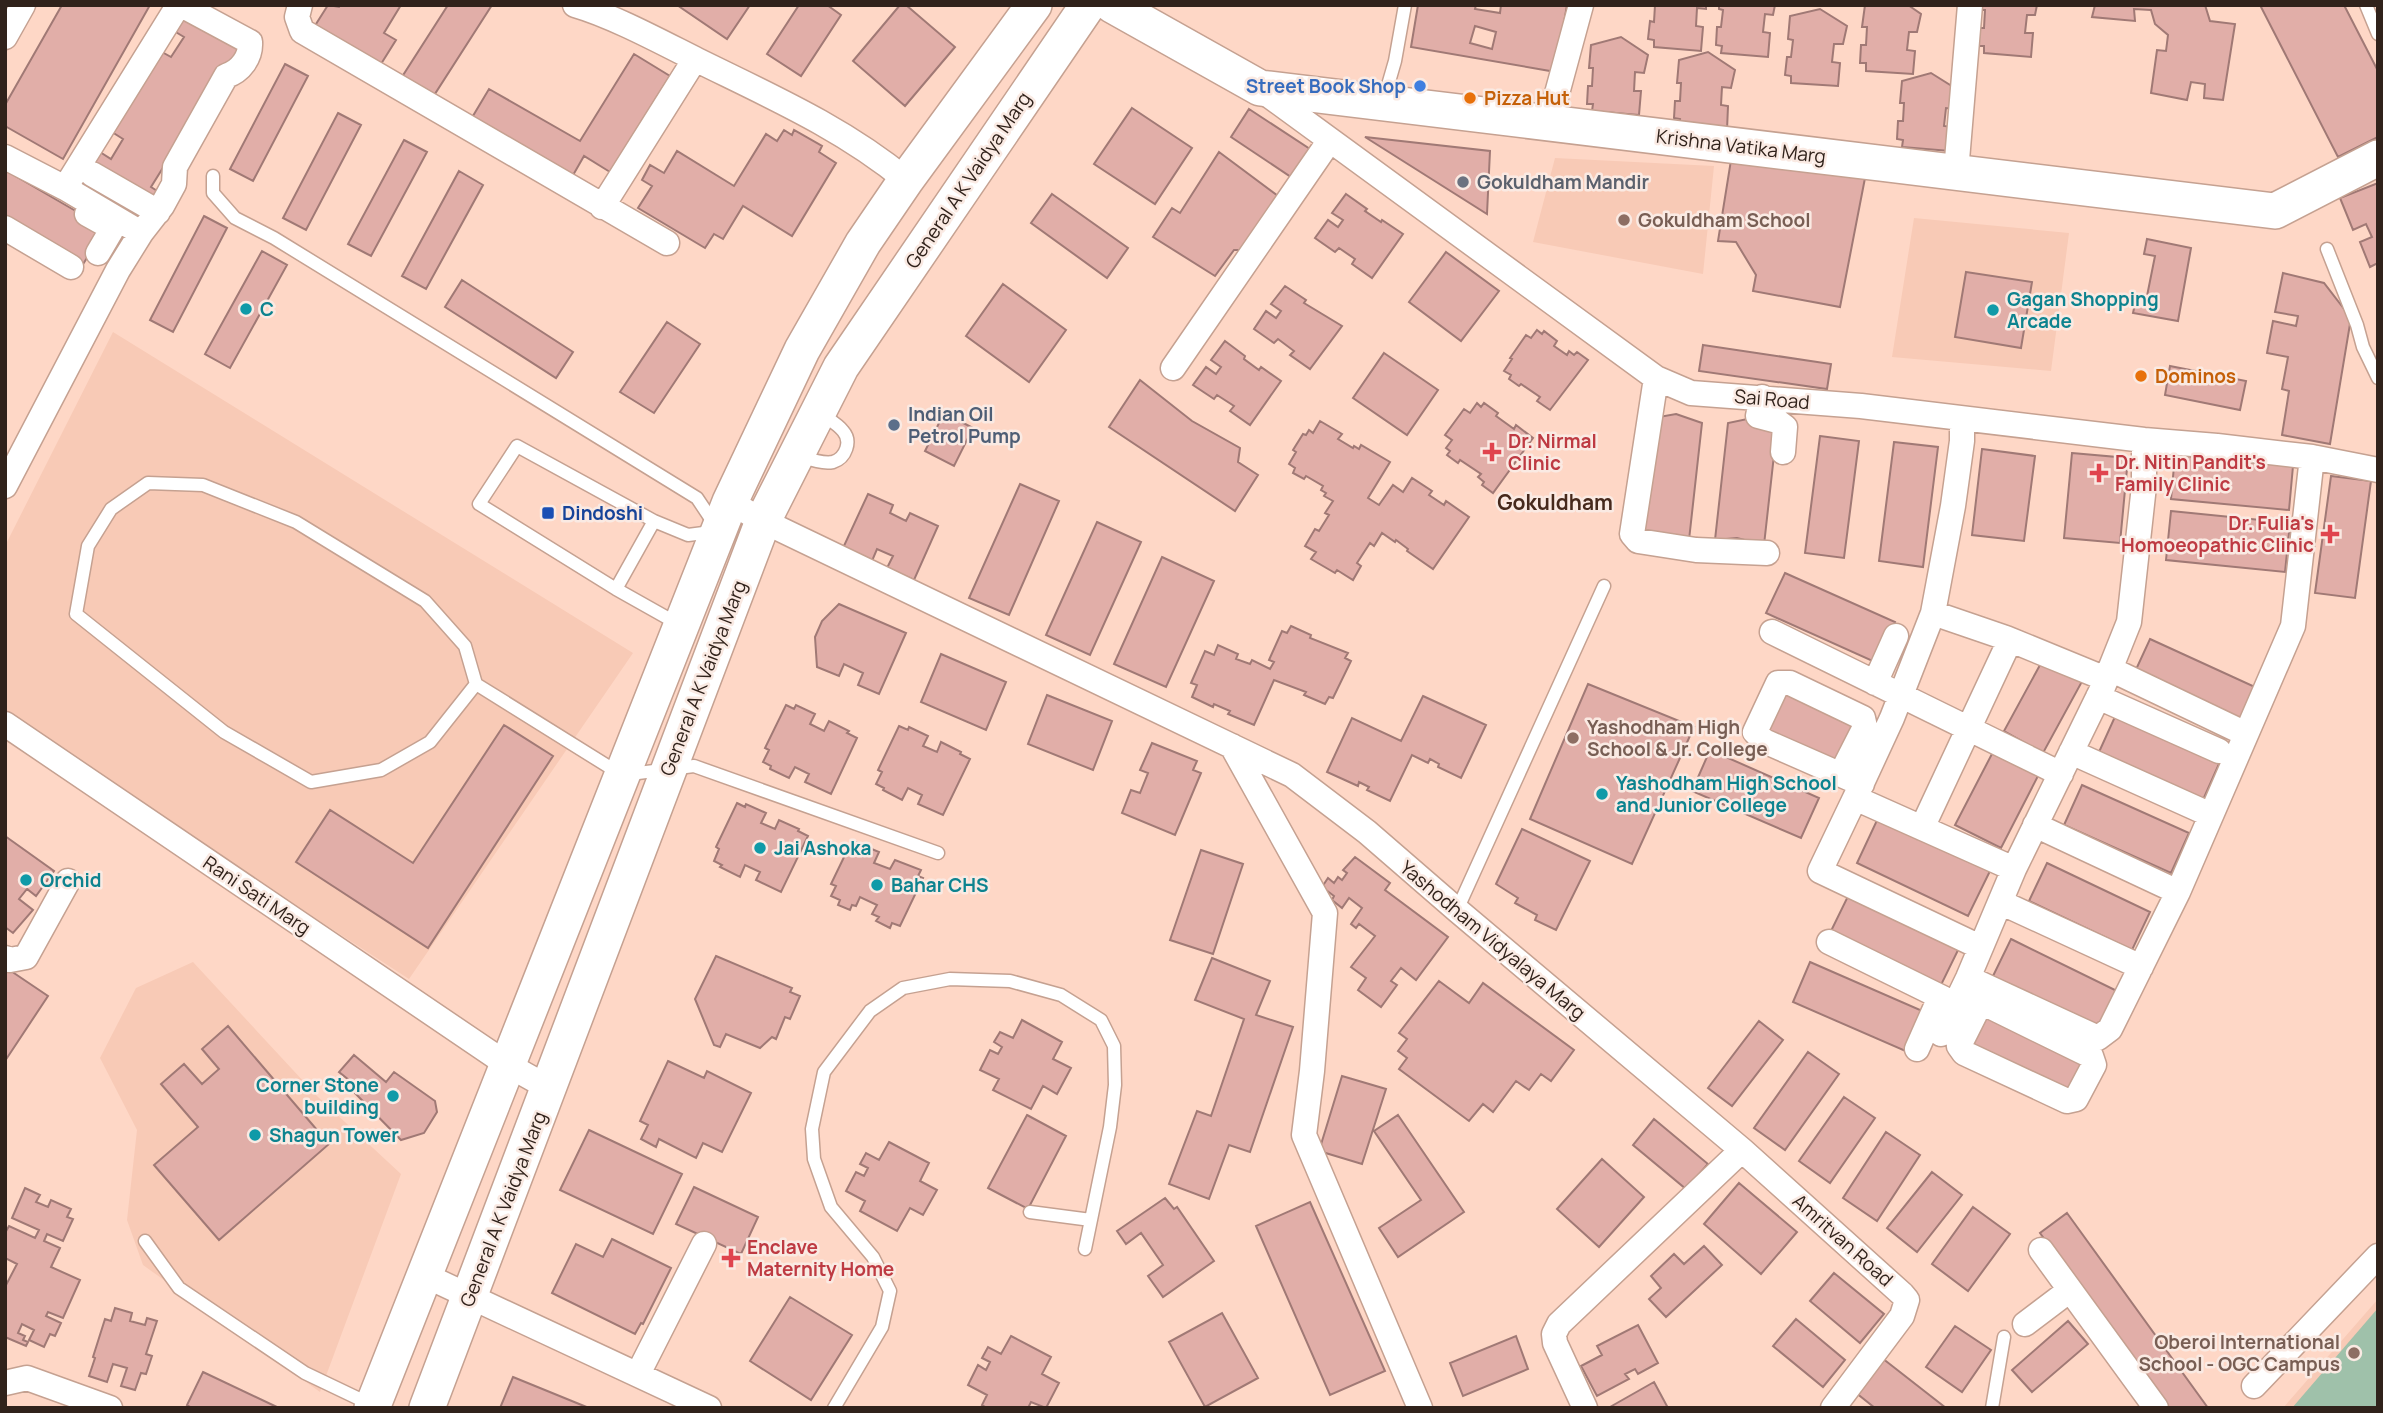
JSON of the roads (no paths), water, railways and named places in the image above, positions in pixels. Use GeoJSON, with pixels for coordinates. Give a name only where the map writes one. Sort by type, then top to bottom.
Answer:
{"type":"FeatureCollection","features":[{"type":"Feature","properties":{"kind":"main road","name":"General A K Vaidya Marg"},"geometry":{"type":"LineString","coordinates":[[427,1408],[763,521],[841,368],[1088,5]]}},
{"type":"Feature","properties":{"kind":"main road","name":"Krishna Vatika Marg"},"geometry":{"type":"LineString","coordinates":[[1112,5],[1259,88],[2275,211],[2378,158]]}},
{"type":"Feature","properties":{"kind":"main road","name":"General A K Vaidya Marg"},"geometry":{"type":"LineString","coordinates":[[372,1406],[724,516],[802,350],[863,243],[1025,8]]}},
{"type":"Feature","properties":{"kind":"street"},"geometry":{"type":"LineString","coordinates":[[5,37],[23,5]]}},
{"type":"Feature","properties":{"kind":"street"},"geometry":{"type":"LineString","coordinates":[[300,5],[297,16],[302,31],[667,243]]}},
{"type":"Feature","properties":{"kind":"street"},"geometry":{"type":"LineString","coordinates":[[575,5],[695,59],[820,121],[874,153],[906,180]]}},
{"type":"Feature","properties":{"kind":"street"},"geometry":{"type":"LineString","coordinates":[[1549,123],[1581,5]]}},
{"type":"Feature","properties":{"kind":"street"},"geometry":{"type":"LineString","coordinates":[[1956,172],[1970,5]]}},
{"type":"Feature","properties":{"kind":"street"},"geometry":{"type":"LineString","coordinates":[[5,486],[118,270],[158,212],[174,184],[175,167],[226,76],[236,73],[250,51],[250,42],[185,6],[176,9],[65,188]]}},
{"type":"Feature","properties":{"kind":"street"},"geometry":{"type":"LineString","coordinates":[[602,207],[695,59]]}},
{"type":"Feature","properties":{"kind":"street","name":"Sai Road"},"geometry":{"type":"LineString","coordinates":[[1259,88],[1656,378],[1691,393],[1753,410],[1861,406],[2312,457],[2378,470]]}},
{"type":"Feature","properties":{"kind":"street"},"geometry":{"type":"LineString","coordinates":[[1173,368],[1330,140]]}},
{"type":"Feature","properties":{"kind":"street"},"geometry":{"type":"LineString","coordinates":[[5,157],[65,188],[141,233]]}},
{"type":"Feature","properties":{"kind":"street"},"geometry":{"type":"LineString","coordinates":[[5,165],[106,225],[111,231],[98,253]]}},
{"type":"Feature","properties":{"kind":"street"},"geometry":{"type":"LineString","coordinates":[[92,174],[158,212]]}},
{"type":"Feature","properties":{"kind":"street"},"geometry":{"type":"LineString","coordinates":[[5,228],[71,267]]}},
{"type":"Feature","properties":{"kind":"street"},"geometry":{"type":"LineString","coordinates":[[1656,378],[1633,534],[1638,541],[1668,547],[1767,552]]}},
{"type":"Feature","properties":{"kind":"street"},"geometry":{"type":"LineString","coordinates":[[1753,410],[1777,421],[1785,428],[1783,452]]}},
{"type":"Feature","properties":{"kind":"street"},"geometry":{"type":"LineString","coordinates":[[1962,419],[1962,441],[1953,506],[1933,613],[1901,696],[1853,785],[1820,871],[1975,944]]}},
{"type":"Feature","properties":{"kind":"street"},"geometry":{"type":"LineString","coordinates":[[1941,1034],[1960,991],[1989,906],[2008,866],[2035,825],[2066,763],[2105,682],[2129,622],[2144,486],[2144,440]]}},
{"type":"Feature","properties":{"kind":"street"},"geometry":{"type":"LineString","coordinates":[[1829,942],[1960,991],[2098,1038],[2110,1029],[2178,892],[2293,626],[2312,457]]}},
{"type":"Feature","properties":{"kind":"street","name":"Yashodham Vidyalaya Marg"},"geometry":{"type":"LineString","coordinates":[[724,516],[763,521],[1292,775],[1367,832],[1742,1150]]}},
{"type":"Feature","properties":{"kind":"street"},"geometry":{"type":"LineString","coordinates":[[1933,613],[2010,640],[2105,682],[2246,734]]}},
{"type":"Feature","properties":{"kind":"street"},"geometry":{"type":"LineString","coordinates":[[1772,632],[1969,730],[2211,815]]}},
{"type":"Feature","properties":{"kind":"street"},"geometry":{"type":"LineString","coordinates":[[1875,683],[1896,636]]}},
{"type":"Feature","properties":{"kind":"street"},"geometry":{"type":"LineString","coordinates":[[1922,828],[2010,640]]}},
{"type":"Feature","properties":{"kind":"street"},"geometry":{"type":"LineString","coordinates":[[2105,682],[2219,751]]}},
{"type":"Feature","properties":{"kind":"street","name":"Rani Sati Marg"},"geometry":{"type":"LineString","coordinates":[[9,737],[508,1065],[549,1088]]}},
{"type":"Feature","properties":{"kind":"street"},"geometry":{"type":"LineString","coordinates":[[1233,746],[1325,913],[1304,1135],[1420,1408]]}},
{"type":"Feature","properties":{"kind":"street"},"geometry":{"type":"LineString","coordinates":[[1853,785],[1922,828],[2008,866]]}},
{"type":"Feature","properties":{"kind":"street"},"geometry":{"type":"LineString","coordinates":[[2035,825],[2178,892]]}},
{"type":"Feature","properties":{"kind":"street"},"geometry":{"type":"LineString","coordinates":[[5,957],[10,960],[26,957],[68,881]]}},
{"type":"Feature","properties":{"kind":"street"},"geometry":{"type":"LineString","coordinates":[[1989,906],[2141,967]]}},
{"type":"Feature","properties":{"kind":"street"},"geometry":{"type":"LineString","coordinates":[[1960,991],[2091,1056],[2094,1065],[2076,1099],[2067,1101],[1964,1053],[1959,1046],[1960,991]]}},
{"type":"Feature","properties":{"kind":"street"},"geometry":{"type":"LineString","coordinates":[[1917,1049],[1960,991]]}},
{"type":"Feature","properties":{"kind":"street"},"geometry":{"type":"LineString","coordinates":[[1585,1408],[1555,1343],[1554,1334],[1559,1324],[1742,1150]]}},
{"type":"Feature","properties":{"kind":"street","name":"Amritvan Road"},"geometry":{"type":"LineString","coordinates":[[1742,1150],[1907,1300],[1902,1317],[1833,1408]]}},
{"type":"Feature","properties":{"kind":"street"},"geometry":{"type":"LineString","coordinates":[[638,1374],[704,1244]]}},
{"type":"Feature","properties":{"kind":"street"},"geometry":{"type":"LineString","coordinates":[[2041,1250],[2156,1408]]}},
{"type":"Feature","properties":{"kind":"street"},"geometry":{"type":"LineString","coordinates":[[2254,1386],[2378,1256]]}},
{"type":"Feature","properties":{"kind":"street"},"geometry":{"type":"LineString","coordinates":[[424,1275],[709,1408]]}},
{"type":"Feature","properties":{"kind":"street"},"geometry":{"type":"LineString","coordinates":[[2014,1330],[2070,1290]]}},
{"type":"Feature","properties":{"kind":"street"},"geometry":{"type":"LineString","coordinates":[[5,1383],[27,1378],[110,1408]]}},
{"type":"Feature","properties":{"kind":"lane"},"geometry":{"type":"LineString","coordinates":[[1383,103],[1395,61],[1405,5]]}},
{"type":"Feature","properties":{"kind":"lane"},"geometry":{"type":"LineString","coordinates":[[2366,5],[2378,34]]}},
{"type":"Feature","properties":{"kind":"lane"},"geometry":{"type":"LineString","coordinates":[[213,176],[213,193],[235,218],[274,238],[724,516],[688,535],[654,520],[517,446],[480,504],[615,589],[680,625]]}},
{"type":"Feature","properties":{"kind":"lane"},"geometry":{"type":"LineString","coordinates":[[2327,249],[2363,347],[2378,378]]}},
{"type":"Feature","properties":{"kind":"lane"},"geometry":{"type":"LineString","coordinates":[[476,684],[430,742],[381,770],[311,782],[224,732],[76,614],[88,546],[111,509],[148,482],[203,485],[296,522],[425,601],[465,646],[476,684],[622,775],[694,766],[938,853]]}},
{"type":"Feature","properties":{"kind":"lane"},"geometry":{"type":"LineString","coordinates":[[615,589],[654,520]]}},
{"type":"Feature","properties":{"kind":"lane"},"geometry":{"type":"LineString","coordinates":[[1457,910],[1604,586]]}},
{"type":"Feature","properties":{"kind":"lane"},"geometry":{"type":"LineString","coordinates":[[834,1408],[883,1327],[890,1291],[873,1257],[831,1207],[814,1159],[812,1129],[824,1072],[870,1010],[903,988],[950,979],[1010,981],[1061,995],[1101,1020],[1114,1046],[1115,1085],[1110,1127],[1085,1249]]}},
{"type":"Feature","properties":{"kind":"lane"},"geometry":{"type":"LineString","coordinates":[[1030,1212],[1091,1220]]}},
{"type":"Feature","properties":{"kind":"lane"},"geometry":{"type":"LineString","coordinates":[[145,1241],[179,1288],[305,1373],[372,1406]]}},
{"type":"Feature","properties":{"kind":"lane"},"geometry":{"type":"LineString","coordinates":[[1992,1408],[2014,1330]]}},
{"type":"Feature","properties":{"kind":"place","name":"Street Book Shop"},"geometry":{"type":"Point","coordinates":[1420,86]}},
{"type":"Feature","properties":{"kind":"place","name":"Pizza Hut"},"geometry":{"type":"Point","coordinates":[1470,98]}},
{"type":"Feature","properties":{"kind":"place","name":"Gokuldham Mandir"},"geometry":{"type":"Point","coordinates":[1463,182]}},
{"type":"Feature","properties":{"kind":"place","name":"Gokuldham School"},"geometry":{"type":"Point","coordinates":[1624,220]}},
{"type":"Feature","properties":{"kind":"place","name":"C"},"geometry":{"type":"Point","coordinates":[246,309]}},
{"type":"Feature","properties":{"kind":"place","name":"Gagan Shopping Arcade"},"geometry":{"type":"Point","coordinates":[1993,310]}},
{"type":"Feature","properties":{"kind":"place","name":"Dominos"},"geometry":{"type":"Point","coordinates":[2141,376]}},
{"type":"Feature","properties":{"kind":"place","name":"Indian Oil Petrol Pump"},"geometry":{"type":"Point","coordinates":[894,425]}},
{"type":"Feature","properties":{"kind":"place","name":"Dr. Nirmal Clinic"},"geometry":{"type":"Point","coordinates":[1492,452]}},
{"type":"Feature","properties":{"kind":"place","name":"Dr. Nitin Pandit's Family Clinic"},"geometry":{"type":"Point","coordinates":[2099,473]}},
{"type":"Feature","properties":{"kind":"place","name":"Dindoshi"},"geometry":{"type":"Point","coordinates":[548,513]}},
{"type":"Feature","properties":{"kind":"place","name":"Dr. Fulia's Homoeopathic Clinic"},"geometry":{"type":"Point","coordinates":[2330,534]}},
{"type":"Feature","properties":{"kind":"place","name":"Yashodham High School & Jr. College"},"geometry":{"type":"Point","coordinates":[1573,738]}},
{"type":"Feature","properties":{"kind":"place","name":"Yashodham High School and Junior College"},"geometry":{"type":"Point","coordinates":[1602,794]}},
{"type":"Feature","properties":{"kind":"place","name":"Jai Ashoka"},"geometry":{"type":"Point","coordinates":[760,848]}},
{"type":"Feature","properties":{"kind":"place","name":"Orchid"},"geometry":{"type":"Point","coordinates":[26,880]}},
{"type":"Feature","properties":{"kind":"place","name":"Bahar CHS"},"geometry":{"type":"Point","coordinates":[877,885]}},
{"type":"Feature","properties":{"kind":"place","name":"Corner Stone building"},"geometry":{"type":"Point","coordinates":[393,1096]}},
{"type":"Feature","properties":{"kind":"place","name":"Shagun Tower"},"geometry":{"type":"Point","coordinates":[255,1135]}},
{"type":"Feature","properties":{"kind":"place","name":"Enclave Maternity Home"},"geometry":{"type":"Point","coordinates":[731,1258]}},
{"type":"Feature","properties":{"kind":"place","name":"Oberoi International School - OGC Campus"},"geometry":{"type":"Point","coordinates":[2354,1353]}},
{"type":"Feature","properties":{"kind":"district","name":"Gokuldham"},"geometry":{"type":"Point","coordinates":[1555,503]}}]}
